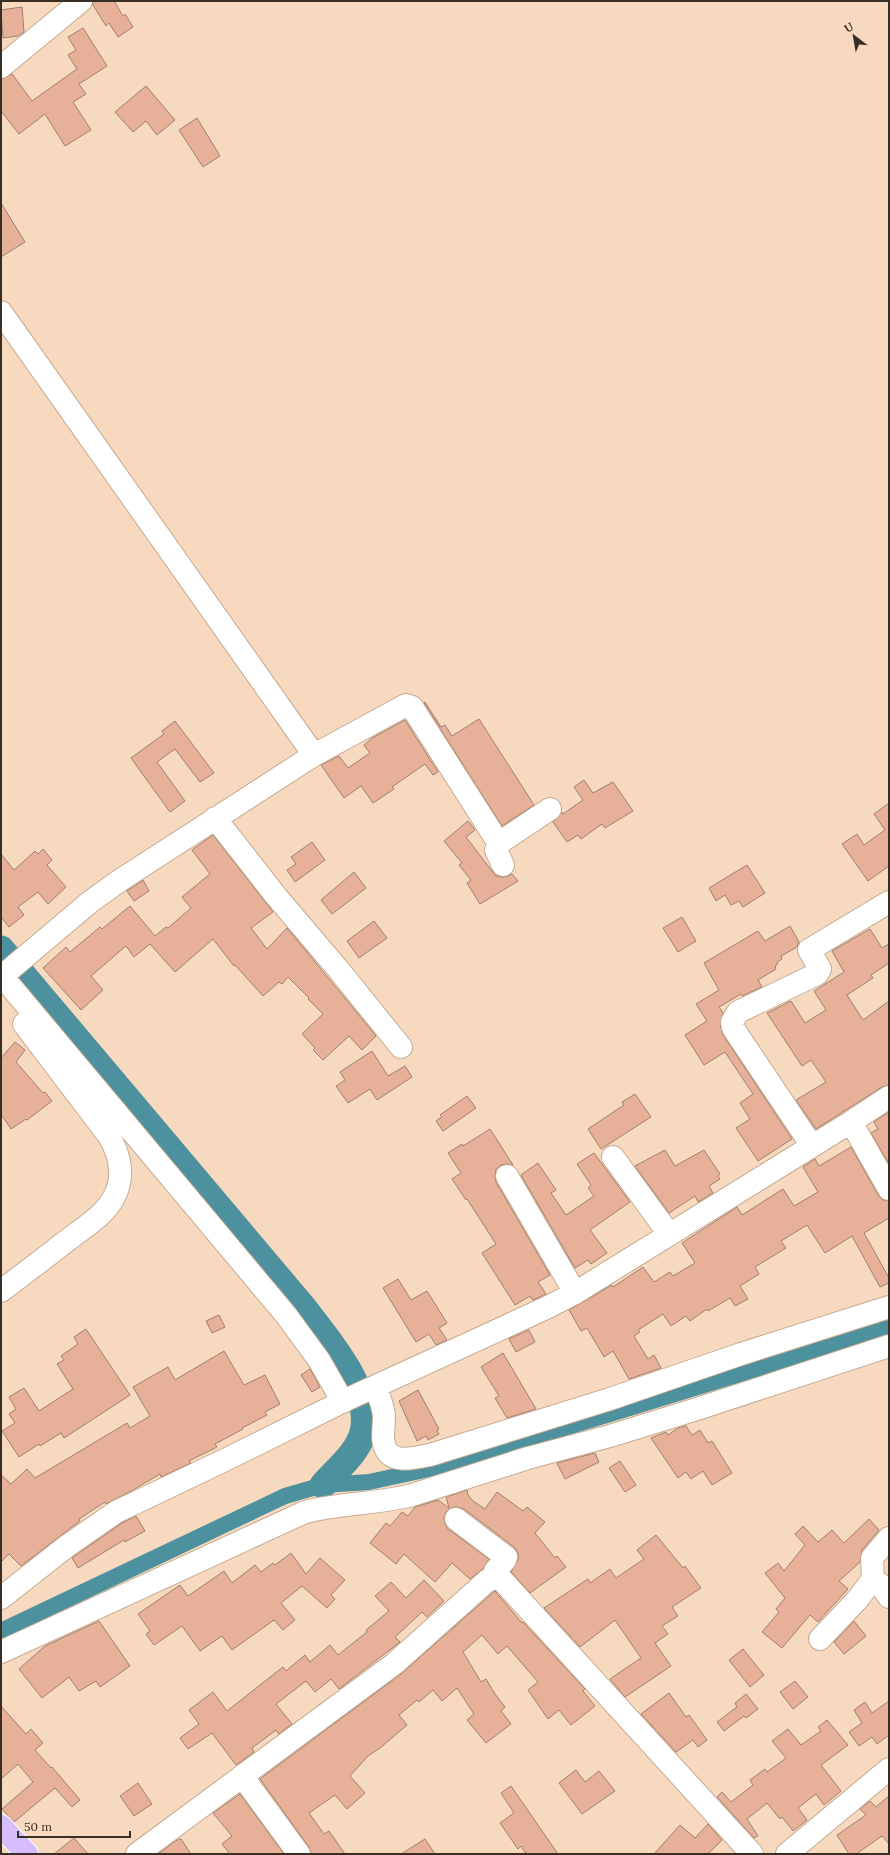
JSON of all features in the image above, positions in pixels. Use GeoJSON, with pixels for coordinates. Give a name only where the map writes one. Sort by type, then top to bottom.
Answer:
{"type":"FeatureCollection","features":[{"type":"Feature","properties":{"kind":"main road"},"geometry":{"type":"LineString","coordinates":[[1,1826],[27,1854]]}},
{"type":"Feature","properties":{"kind":"street"},"geometry":{"type":"LineString","coordinates":[[1,67],[81,1]]}},
{"type":"Feature","properties":{"kind":"street"},"geometry":{"type":"LineString","coordinates":[[1,312],[314,755]]}},
{"type":"Feature","properties":{"kind":"street"},"geometry":{"type":"LineString","coordinates":[[4,979],[28,955],[103,892],[314,755],[406,705],[410,705],[412,707],[496,839],[499,841]]}},
{"type":"Feature","properties":{"kind":"street"},"geometry":{"type":"LineString","coordinates":[[499,841],[502,841],[550,809]]}},
{"type":"Feature","properties":{"kind":"street"},"geometry":{"type":"LineString","coordinates":[[215,818],[276,896],[338,969],[401,1047]]}},
{"type":"Feature","properties":{"kind":"street"},"geometry":{"type":"LineString","coordinates":[[499,841],[496,850],[502,865]]}},
{"type":"Feature","properties":{"kind":"street"},"geometry":{"type":"LineString","coordinates":[[812,1146],[733,1028],[732,1022],[738,1012],[817,974],[820,969],[809,950],[889,902]]}},
{"type":"Feature","properties":{"kind":"street"},"geometry":{"type":"LineString","coordinates":[[1,1291],[91,1222],[105,1209],[114,1197],[120,1174],[120,1164],[115,1148],[108,1136],[4,979]]}},
{"type":"Feature","properties":{"kind":"street"},"geometry":{"type":"LineString","coordinates":[[4,979],[286,1315],[319,1360],[358,1394],[383,1410],[383,1439],[386,1448],[395,1458],[405,1460],[430,1455],[610,1399],[741,1354],[889,1307]]}},
{"type":"Feature","properties":{"kind":"street"},"geometry":{"type":"LineString","coordinates":[[1,1598],[67,1546],[116,1512],[358,1394],[546,1308],[575,1293],[889,1097]]}},
{"type":"Feature","properties":{"kind":"street"},"geometry":{"type":"LineString","coordinates":[[851,1122],[889,1189]]}},
{"type":"Feature","properties":{"kind":"street"},"geometry":{"type":"LineString","coordinates":[[613,1157],[670,1234]]}},
{"type":"Feature","properties":{"kind":"street"},"geometry":{"type":"LineString","coordinates":[[507,1176],[575,1293]]}},
{"type":"Feature","properties":{"kind":"street"},"geometry":{"type":"LineString","coordinates":[[1,1652],[305,1512],[321,1508],[397,1499],[412,1495],[528,1458],[610,1436],[700,1408],[889,1346]]}},
{"type":"Feature","properties":{"kind":"street"},"geometry":{"type":"LineString","coordinates":[[456,1519],[506,1557],[495,1571],[495,1578]]}},
{"type":"Feature","properties":{"kind":"street"},"geometry":{"type":"LineString","coordinates":[[873,1582],[872,1558],[889,1538]]}},
{"type":"Feature","properties":{"kind":"street"},"geometry":{"type":"LineString","coordinates":[[137,1854],[394,1664],[488,1580],[495,1578],[502,1580],[752,1854]]}},
{"type":"Feature","properties":{"kind":"street"},"geometry":{"type":"LineString","coordinates":[[820,1639],[857,1600],[870,1583],[876,1581],[880,1584],[889,1597]]}},
{"type":"Feature","properties":{"kind":"street"},"geometry":{"type":"LineString","coordinates":[[787,1854],[889,1769]]}},
{"type":"Feature","properties":{"kind":"street"},"geometry":{"type":"LineString","coordinates":[[242,1776],[299,1854]]}},
{"type":"Feature","properties":{"kind":"building"},"geometry":{"type":"Polygon","coordinates":[[[93,1],[114,1],[123,16],[125,14],[133,27],[118,37],[109,23],[106,26],[93,5],[93,1]]]}},
{"type":"Feature","properties":{"kind":"building"},"geometry":{"type":"Polygon","coordinates":[[[22,7],[24,32],[18,36],[3,38],[1,10],[22,7]]]}},
{"type":"Feature","properties":{"kind":"building"},"geometry":{"type":"Polygon","coordinates":[[[83,28],[107,66],[79,84],[86,94],[73,102],[91,130],[65,146],[45,114],[19,134],[1,111],[1,79],[12,74],[32,101],[77,69],[68,55],[76,50],[68,37],[83,28]]]}},
{"type":"Feature","properties":{"kind":"building"},"geometry":{"type":"Polygon","coordinates":[[[146,86],[175,120],[157,135],[146,121],[133,132],[115,112],[146,86]]]}},
{"type":"Feature","properties":{"kind":"building"},"geometry":{"type":"Polygon","coordinates":[[[197,118],[220,156],[203,167],[179,130],[197,118]]]}},
{"type":"Feature","properties":{"kind":"building"},"geometry":{"type":"Polygon","coordinates":[[[1,203],[25,242],[1,257],[1,203]]]}},
{"type":"Feature","properties":{"kind":"building"},"geometry":{"type":"Polygon","coordinates":[[[425,702],[441,727],[445,725],[452,736],[479,719],[534,805],[502,826],[424,703],[425,702]]]}},
{"type":"Feature","properties":{"kind":"building"},"geometry":{"type":"Polygon","coordinates":[[[405,720],[438,772],[433,775],[425,764],[392,787],[394,789],[373,803],[361,786],[344,798],[321,765],[339,756],[348,768],[370,753],[364,745],[372,738],[405,720]]]}},
{"type":"Feature","properties":{"kind":"building"},"geometry":{"type":"Polygon","coordinates":[[[175,721],[214,773],[200,782],[175,749],[157,762],[185,801],[170,812],[131,758],[164,734],[162,731],[175,721]]]}},
{"type":"Feature","properties":{"kind":"building"},"geometry":{"type":"Polygon","coordinates":[[[584,780],[593,793],[613,782],[633,811],[605,828],[602,824],[581,839],[578,835],[567,842],[553,822],[562,812],[563,814],[583,800],[574,787],[584,780]]]}},
{"type":"Feature","properties":{"kind":"building"},"geometry":{"type":"Polygon","coordinates":[[[889,803],[889,866],[868,881],[842,844],[857,834],[864,845],[885,830],[874,814],[889,803]]]}},
{"type":"Feature","properties":{"kind":"building"},"geometry":{"type":"Polygon","coordinates":[[[468,821],[475,830],[466,837],[496,876],[502,877],[512,874],[518,881],[480,904],[467,883],[471,880],[459,865],[462,863],[444,841],[468,821]]]}},
{"type":"Feature","properties":{"kind":"building"},"geometry":{"type":"Polygon","coordinates":[[[213,835],[273,912],[251,928],[267,949],[287,928],[376,1036],[362,1050],[349,1036],[323,1060],[313,1050],[315,1048],[302,1034],[323,1014],[308,999],[309,998],[288,977],[282,984],[279,982],[263,996],[235,965],[234,966],[213,939],[175,972],[150,944],[134,957],[126,946],[91,976],[103,990],[81,1010],[43,968],[66,947],[70,952],[100,927],[102,929],[130,906],[155,936],[166,927],[168,928],[191,908],[182,897],[210,874],[192,850],[213,835]]]}},
{"type":"Feature","properties":{"kind":"building"},"geometry":{"type":"Polygon","coordinates":[[[312,842],[325,860],[295,882],[287,870],[296,864],[291,857],[312,842]]]}},
{"type":"Feature","properties":{"kind":"building"},"geometry":{"type":"Polygon","coordinates":[[[43,849],[52,860],[47,865],[66,887],[48,904],[38,892],[18,907],[24,915],[9,927],[1,917],[1,854],[14,870],[35,851],[38,854],[43,849]]]}},
{"type":"Feature","properties":{"kind":"building"},"geometry":{"type":"Polygon","coordinates":[[[747,865],[765,893],[743,907],[739,901],[731,905],[725,895],[716,901],[709,888],[747,865]]]}},
{"type":"Feature","properties":{"kind":"building"},"geometry":{"type":"Polygon","coordinates":[[[354,872],[366,888],[332,914],[321,900],[354,872]]]}},
{"type":"Feature","properties":{"kind":"building"},"geometry":{"type":"Polygon","coordinates":[[[143,880],[149,891],[134,901],[127,891],[143,880]]]}},
{"type":"Feature","properties":{"kind":"building"},"geometry":{"type":"Polygon","coordinates":[[[682,917],[696,941],[678,952],[663,928],[682,917]]]}},
{"type":"Feature","properties":{"kind":"building"},"geometry":{"type":"Polygon","coordinates":[[[374,921],[387,938],[359,958],[347,941],[374,921]]]}},
{"type":"Feature","properties":{"kind":"building"},"geometry":{"type":"Polygon","coordinates":[[[790,926],[799,942],[797,947],[781,956],[782,959],[777,962],[778,964],[775,966],[776,969],[758,980],[762,987],[742,996],[741,994],[719,1007],[723,1013],[720,1024],[723,1035],[792,1139],[758,1161],[736,1128],[750,1119],[740,1103],[753,1094],[725,1052],[704,1065],[685,1035],[707,1021],[696,1004],[719,990],[704,963],[758,931],[765,941],[790,926]]]}},
{"type":"Feature","properties":{"kind":"building"},"geometry":{"type":"Polygon","coordinates":[[[870,929],[882,948],[889,944],[889,963],[871,975],[873,978],[847,995],[863,1020],[889,1001],[889,1085],[882,1087],[816,1129],[796,1100],[826,1082],[811,1060],[802,1066],[767,1013],[791,1001],[805,1023],[826,1010],[814,991],[844,972],[832,951],[870,929]]]}},
{"type":"Feature","properties":{"kind":"building"},"geometry":{"type":"Polygon","coordinates":[[[15,1042],[25,1050],[16,1062],[52,1101],[27,1120],[26,1119],[11,1129],[1,1114],[1,1058],[15,1042]]]}},
{"type":"Feature","properties":{"kind":"building"},"geometry":{"type":"Polygon","coordinates":[[[372,1051],[388,1076],[405,1066],[412,1077],[377,1100],[370,1089],[348,1103],[336,1086],[345,1080],[340,1072],[372,1051]]]}},
{"type":"Feature","properties":{"kind":"building"},"geometry":{"type":"Polygon","coordinates":[[[635,1094],[651,1117],[601,1149],[588,1129],[624,1105],[622,1102],[635,1094]]]}},
{"type":"Feature","properties":{"kind":"building"},"geometry":{"type":"Polygon","coordinates":[[[467,1096],[476,1108],[443,1131],[436,1121],[442,1117],[440,1115],[467,1096]]]}},
{"type":"Feature","properties":{"kind":"building"},"geometry":{"type":"Polygon","coordinates":[[[889,1112],[889,1164],[871,1133],[878,1129],[874,1122],[889,1112]]]}},
{"type":"Feature","properties":{"kind":"building"},"geometry":{"type":"Polygon","coordinates":[[[490,1129],[513,1165],[501,1165],[496,1169],[496,1182],[550,1275],[538,1282],[546,1294],[533,1300],[530,1296],[515,1305],[482,1253],[496,1244],[467,1199],[466,1200],[452,1179],[461,1173],[448,1153],[462,1144],[463,1146],[490,1129]]]}},
{"type":"Feature","properties":{"kind":"building"},"geometry":{"type":"Polygon","coordinates":[[[851,1147],[878,1195],[883,1200],[889,1201],[889,1218],[864,1233],[889,1278],[889,1283],[880,1287],[852,1236],[825,1253],[807,1225],[781,1241],[786,1248],[755,1267],[759,1274],[740,1286],[748,1299],[735,1306],[730,1298],[708,1311],[707,1309],[690,1321],[686,1316],[671,1326],[663,1314],[638,1330],[640,1332],[634,1336],[648,1359],[654,1355],[661,1368],[629,1379],[613,1351],[604,1357],[587,1328],[581,1331],[569,1310],[612,1285],[613,1287],[643,1267],[654,1282],[670,1272],[673,1276],[695,1263],[682,1243],[737,1207],[742,1215],[783,1189],[794,1206],[818,1192],[803,1167],[815,1159],[819,1166],[851,1147]]]}},
{"type":"Feature","properties":{"kind":"building"},"geometry":{"type":"Polygon","coordinates":[[[665,1150],[675,1166],[704,1150],[720,1174],[718,1176],[720,1179],[709,1186],[713,1193],[698,1202],[695,1196],[669,1213],[635,1166],[665,1150]]]}},
{"type":"Feature","properties":{"kind":"building"},"geometry":{"type":"Polygon","coordinates":[[[594,1153],[630,1202],[590,1230],[607,1253],[591,1264],[588,1260],[575,1268],[521,1175],[538,1163],[556,1190],[551,1193],[566,1215],[594,1196],[588,1188],[591,1185],[577,1164],[594,1153]]]}},
{"type":"Feature","properties":{"kind":"building"},"geometry":{"type":"Polygon","coordinates":[[[398,1279],[411,1300],[427,1291],[447,1323],[439,1328],[447,1340],[436,1345],[429,1334],[416,1342],[383,1288],[398,1279]]]}},
{"type":"Feature","properties":{"kind":"building"},"geometry":{"type":"Polygon","coordinates":[[[219,1315],[225,1327],[212,1333],[206,1321],[219,1315]]]}},
{"type":"Feature","properties":{"kind":"building"},"geometry":{"type":"Polygon","coordinates":[[[86,1329],[130,1395],[64,1438],[61,1433],[40,1446],[39,1444],[19,1457],[2,1431],[15,1423],[9,1414],[16,1409],[9,1397],[24,1388],[39,1411],[73,1389],[57,1364],[64,1360],[61,1356],[78,1344],[74,1337],[86,1329]]]}},
{"type":"Feature","properties":{"kind":"building"},"geometry":{"type":"Polygon","coordinates":[[[529,1330],[535,1342],[516,1352],[509,1339],[529,1330]]]}},
{"type":"Feature","properties":{"kind":"building"},"geometry":{"type":"Polygon","coordinates":[[[224,1351],[244,1385],[265,1375],[280,1404],[265,1412],[267,1415],[215,1444],[217,1447],[189,1461],[191,1463],[161,1477],[160,1474],[106,1504],[105,1502],[79,1519],[80,1521],[21,1566],[9,1554],[1,1562],[1,1475],[11,1484],[27,1469],[35,1478],[127,1423],[130,1428],[150,1416],[133,1387],[168,1367],[175,1380],[224,1351]]]}},
{"type":"Feature","properties":{"kind":"building"},"geometry":{"type":"Polygon","coordinates":[[[503,1353],[536,1409],[507,1418],[495,1398],[499,1396],[481,1367],[503,1353]]]}},
{"type":"Feature","properties":{"kind":"building"},"geometry":{"type":"Polygon","coordinates":[[[310,1369],[320,1387],[312,1392],[301,1375],[310,1369]]]}},
{"type":"Feature","properties":{"kind":"building"},"geometry":{"type":"Polygon","coordinates":[[[418,1390],[439,1429],[437,1430],[439,1434],[428,1440],[426,1436],[417,1441],[399,1401],[418,1390]]]}},
{"type":"Feature","properties":{"kind":"building"},"geometry":{"type":"Polygon","coordinates":[[[686,1426],[692,1435],[700,1430],[708,1443],[712,1441],[732,1473],[712,1485],[703,1471],[691,1479],[686,1472],[678,1478],[651,1438],[666,1432],[668,1435],[678,1428],[686,1426]]]}},
{"type":"Feature","properties":{"kind":"building"},"geometry":{"type":"Polygon","coordinates":[[[595,1453],[599,1462],[565,1479],[557,1463],[595,1453]]]}},
{"type":"Feature","properties":{"kind":"building"},"geometry":{"type":"Polygon","coordinates":[[[620,1461],[636,1485],[625,1492],[609,1468],[620,1461]]]}},
{"type":"Feature","properties":{"kind":"building"},"geometry":{"type":"Polygon","coordinates":[[[467,1490],[468,1495],[473,1501],[485,1509],[497,1492],[523,1511],[527,1507],[545,1522],[535,1533],[555,1558],[557,1556],[566,1567],[530,1593],[511,1572],[518,1560],[518,1553],[514,1547],[464,1509],[457,1507],[451,1508],[446,1512],[444,1518],[448,1529],[489,1559],[483,1569],[470,1579],[452,1563],[435,1582],[404,1554],[396,1564],[370,1543],[386,1523],[390,1526],[402,1512],[408,1516],[415,1507],[438,1500],[449,1508],[446,1497],[467,1490]]]}},
{"type":"Feature","properties":{"kind":"building"},"geometry":{"type":"Polygon","coordinates":[[[136,1516],[145,1531],[125,1542],[124,1540],[78,1568],[72,1558],[122,1523],[136,1516]]]}},
{"type":"Feature","properties":{"kind":"building"},"geometry":{"type":"Polygon","coordinates":[[[869,1519],[879,1530],[862,1550],[860,1562],[839,1581],[848,1589],[818,1622],[810,1615],[782,1648],[762,1632],[779,1612],[776,1609],[785,1598],[765,1573],[778,1563],[784,1571],[805,1545],[795,1534],[803,1526],[818,1542],[832,1530],[844,1543],[869,1519]]]}},
{"type":"Feature","properties":{"kind":"building"},"geometry":{"type":"Polygon","coordinates":[[[656,1535],[683,1568],[685,1566],[701,1588],[672,1607],[678,1616],[662,1626],[668,1634],[655,1643],[671,1666],[625,1697],[610,1679],[641,1658],[615,1620],[580,1647],[544,1608],[588,1579],[590,1583],[610,1569],[616,1578],[644,1559],[637,1550],[656,1535]]]}},
{"type":"Feature","properties":{"kind":"building"},"geometry":{"type":"Polygon","coordinates":[[[291,1553],[306,1574],[320,1558],[345,1580],[331,1595],[335,1599],[327,1608],[302,1586],[281,1603],[295,1620],[283,1630],[274,1620],[232,1650],[222,1636],[200,1651],[182,1626],[154,1645],[146,1634],[150,1631],[138,1614],[180,1585],[188,1596],[224,1571],[232,1583],[255,1565],[261,1572],[273,1563],[275,1565],[291,1553]]]}},
{"type":"Feature","properties":{"kind":"building"},"geometry":{"type":"Polygon","coordinates":[[[424,1580],[444,1601],[427,1617],[422,1612],[395,1637],[400,1642],[339,1689],[331,1679],[315,1692],[306,1681],[276,1704],[292,1724],[279,1734],[276,1730],[252,1748],[254,1752],[236,1765],[212,1733],[188,1749],[180,1738],[199,1724],[189,1710],[213,1692],[227,1711],[283,1667],[286,1671],[305,1655],[310,1662],[330,1645],[338,1655],[367,1632],[366,1630],[389,1611],[375,1596],[391,1582],[406,1598],[424,1580]]]}},
{"type":"Feature","properties":{"kind":"building"},"geometry":{"type":"Polygon","coordinates":[[[495,1591],[522,1623],[523,1622],[585,1689],[583,1691],[595,1706],[571,1725],[559,1710],[548,1719],[528,1690],[538,1682],[507,1646],[498,1654],[482,1635],[463,1652],[481,1682],[486,1679],[505,1707],[501,1711],[511,1724],[486,1743],[467,1720],[474,1714],[457,1688],[442,1701],[433,1690],[419,1702],[417,1700],[399,1715],[407,1725],[380,1748],[368,1756],[350,1776],[365,1793],[347,1809],[335,1795],[309,1813],[324,1834],[329,1831],[345,1854],[311,1854],[309,1847],[260,1779],[401,1674],[495,1591]]]}},
{"type":"Feature","properties":{"kind":"building"},"geometry":{"type":"Polygon","coordinates":[[[99,1621],[130,1666],[100,1687],[96,1681],[79,1691],[69,1677],[42,1698],[19,1669],[45,1646],[99,1621]]]}},
{"type":"Feature","properties":{"kind":"building"},"geometry":{"type":"Polygon","coordinates":[[[854,1621],[866,1636],[844,1654],[834,1642],[854,1621]]]}},
{"type":"Feature","properties":{"kind":"building"},"geometry":{"type":"Polygon","coordinates":[[[743,1649],[764,1675],[750,1687],[729,1660],[743,1649]]]}},
{"type":"Feature","properties":{"kind":"building"},"geometry":{"type":"Polygon","coordinates":[[[795,1681],[808,1697],[793,1709],[780,1692],[795,1681]]]}},
{"type":"Feature","properties":{"kind":"building"},"geometry":{"type":"Polygon","coordinates":[[[669,1693],[686,1717],[689,1715],[707,1740],[698,1747],[693,1740],[676,1752],[641,1714],[669,1693]]]}},
{"type":"Feature","properties":{"kind":"building"},"geometry":{"type":"Polygon","coordinates":[[[746,1694],[758,1709],[746,1718],[744,1716],[724,1731],[717,1722],[737,1707],[735,1703],[746,1694]]]}},
{"type":"Feature","properties":{"kind":"building"},"geometry":{"type":"Polygon","coordinates":[[[889,1701],[889,1735],[877,1744],[872,1737],[859,1746],[849,1732],[862,1723],[854,1710],[865,1702],[872,1713],[889,1701]]]}},
{"type":"Feature","properties":{"kind":"building"},"geometry":{"type":"Polygon","coordinates":[[[1,1706],[26,1734],[31,1729],[43,1743],[35,1750],[51,1768],[52,1767],[80,1800],[72,1807],[55,1788],[14,1822],[2,1809],[33,1782],[18,1764],[1,1779],[1,1706]]]}},
{"type":"Feature","properties":{"kind":"building"},"geometry":{"type":"Polygon","coordinates":[[[827,1720],[848,1745],[821,1765],[841,1791],[824,1805],[816,1794],[798,1808],[807,1820],[793,1831],[782,1817],[780,1819],[767,1803],[747,1819],[758,1836],[754,1838],[717,1797],[722,1792],[731,1802],[753,1785],[750,1780],[765,1769],[767,1772],[786,1758],[772,1741],[788,1729],[801,1745],[821,1731],[818,1727],[827,1720]]]}},
{"type":"Feature","properties":{"kind":"building"},"geometry":{"type":"Polygon","coordinates":[[[576,1770],[585,1782],[599,1771],[615,1791],[582,1814],[559,1783],[576,1770]]]}},
{"type":"Feature","properties":{"kind":"building"},"geometry":{"type":"Polygon","coordinates":[[[138,1783],[152,1804],[134,1816],[120,1796],[138,1783]]]}},
{"type":"Feature","properties":{"kind":"building"},"geometry":{"type":"Polygon","coordinates":[[[511,1786],[558,1854],[526,1854],[521,1846],[518,1849],[500,1823],[514,1813],[501,1793],[511,1786]]]}},
{"type":"Feature","properties":{"kind":"building"},"geometry":{"type":"Polygon","coordinates":[[[240,1794],[284,1854],[230,1854],[222,1844],[232,1836],[213,1813],[240,1794]]]}},
{"type":"Feature","properties":{"kind":"building"},"geometry":{"type":"Polygon","coordinates":[[[889,1796],[889,1844],[882,1836],[856,1854],[849,1854],[837,1835],[866,1815],[860,1809],[870,1801],[876,1807],[889,1796]]]}},
{"type":"Feature","properties":{"kind":"building"},"geometry":{"type":"Polygon","coordinates":[[[708,1824],[722,1840],[708,1854],[654,1854],[680,1825],[695,1838],[708,1824]]]}},
{"type":"Feature","properties":{"kind":"building"},"geometry":{"type":"Polygon","coordinates":[[[74,1838],[88,1854],[54,1854],[74,1838]]]}},
{"type":"Feature","properties":{"kind":"building"},"geometry":{"type":"Polygon","coordinates":[[[181,1839],[191,1854],[158,1854],[177,1840],[181,1839]]]}},
{"type":"Feature","properties":{"kind":"building"},"geometry":{"type":"Polygon","coordinates":[[[425,1839],[435,1854],[401,1854],[425,1839]]]}},
{"type":"Feature","properties":{"kind":"waterway"},"geometry":{"type":"LineString","coordinates":[[1,949],[303,1307],[346,1366],[355,1383],[361,1400],[364,1416],[363,1432],[352,1454],[323,1485]]}},
{"type":"Feature","properties":{"kind":"waterway"},"geometry":{"type":"LineString","coordinates":[[1,1631],[285,1496],[323,1485],[369,1482],[438,1467],[889,1328]]}}]}
